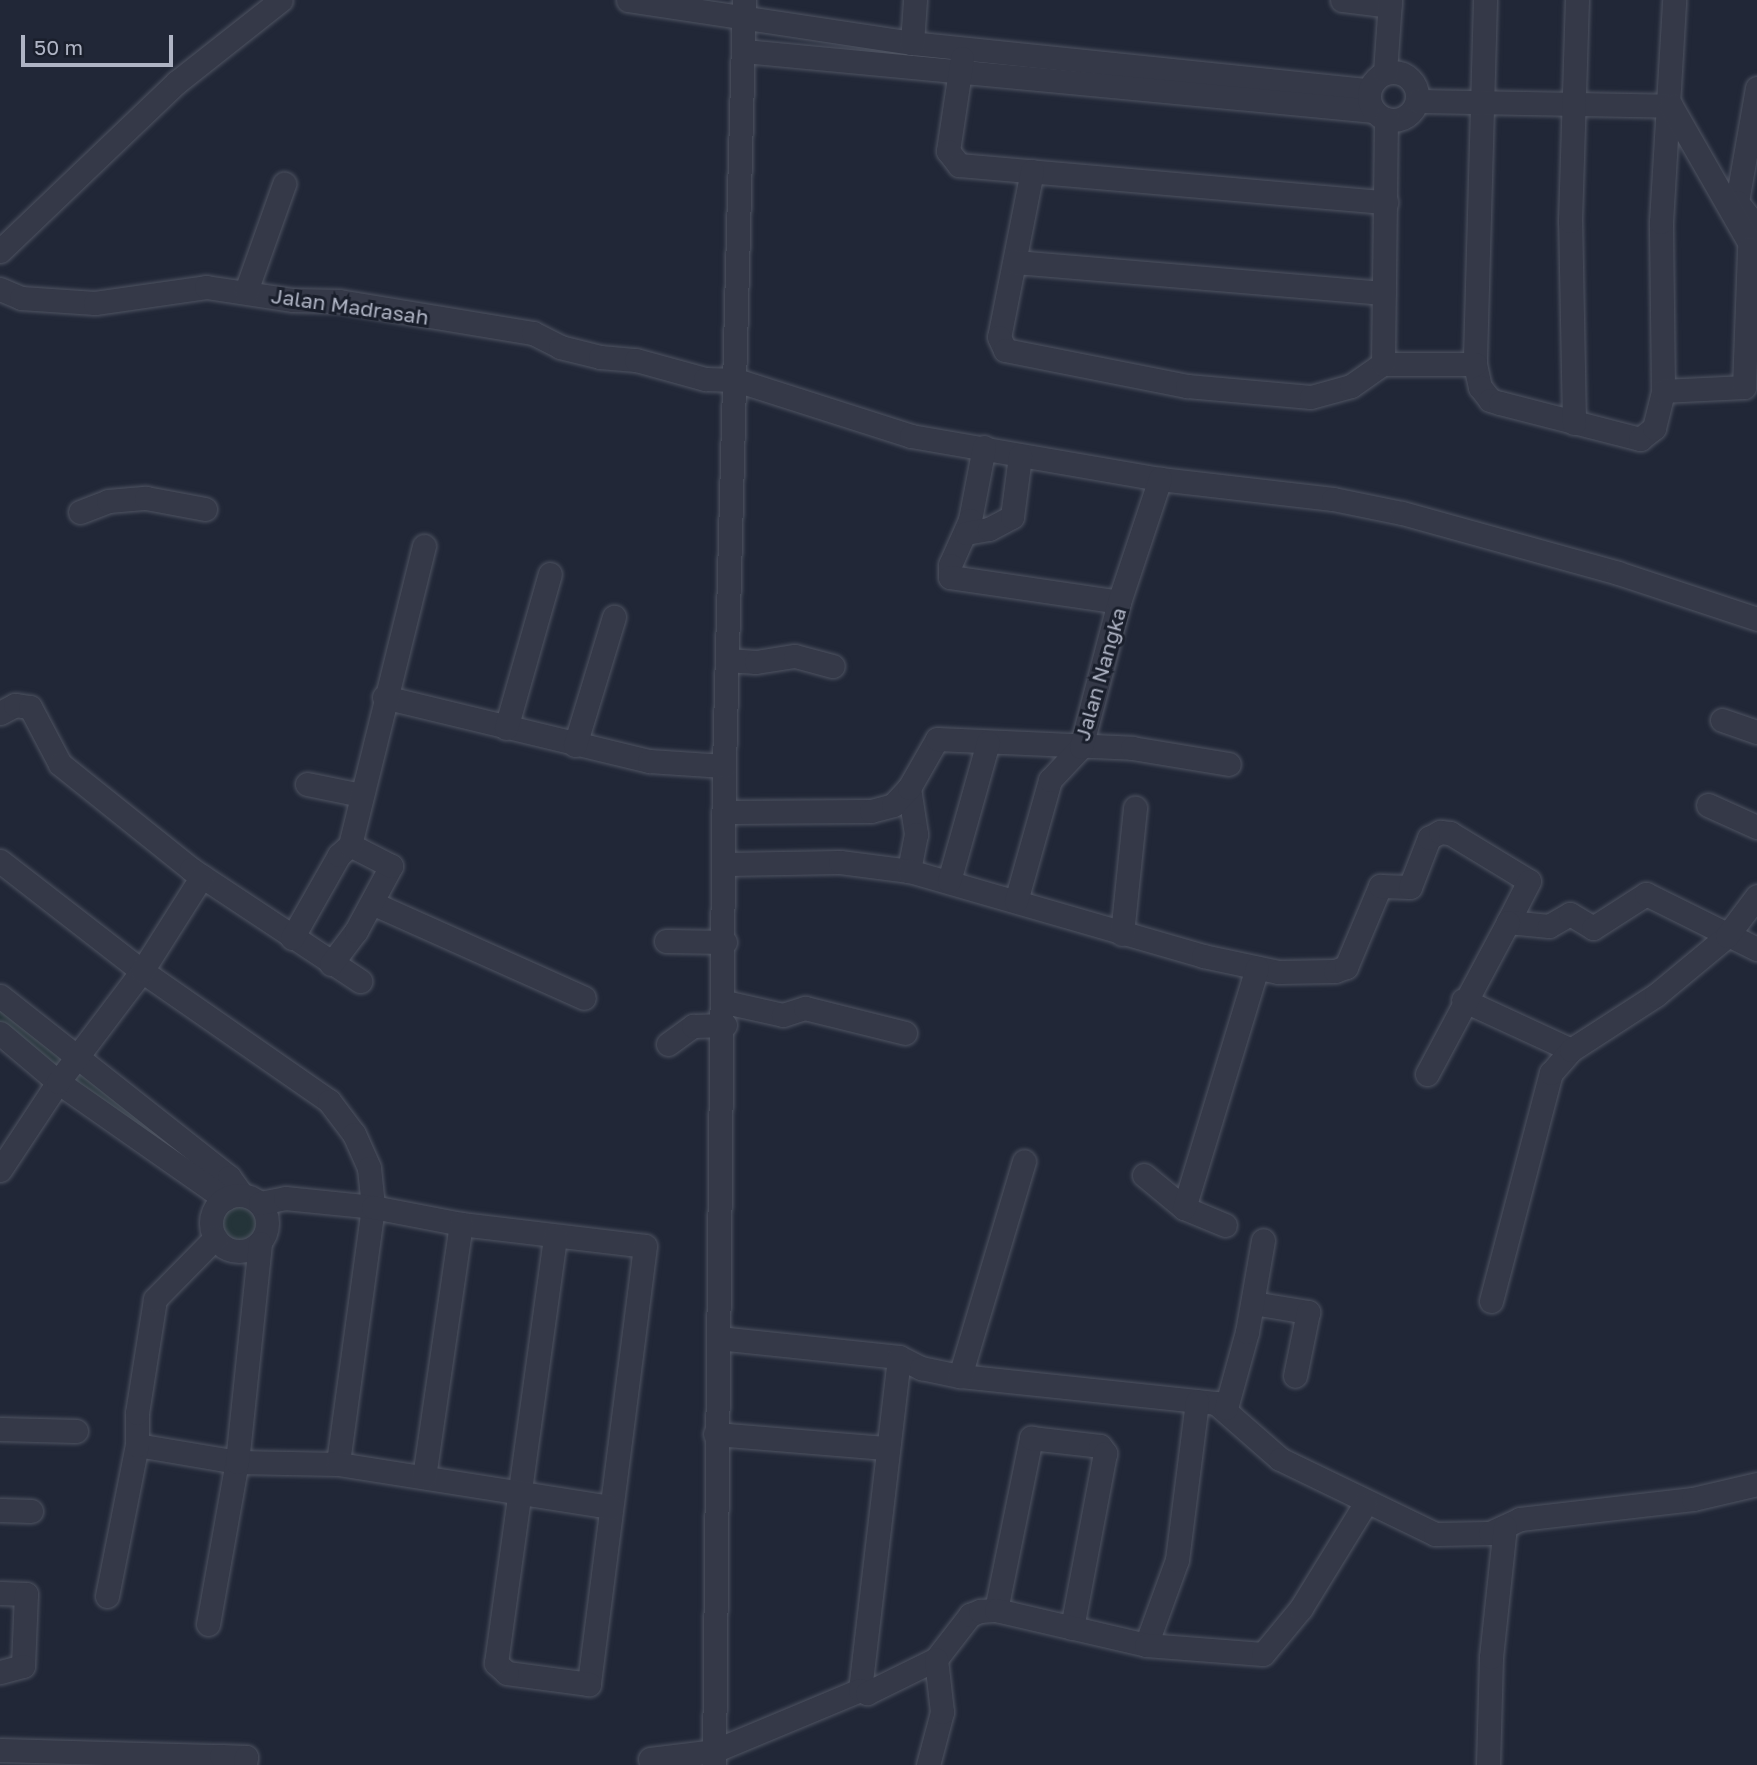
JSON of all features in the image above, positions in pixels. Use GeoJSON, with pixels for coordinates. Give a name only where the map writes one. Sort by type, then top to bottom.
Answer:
{"type":"FeatureCollection","features":[{"type":"Feature","properties":{"kind":"street"},"geometry":{"type":"LineString","coordinates":[[0,251],[177,82],[281,0]]}},
{"type":"Feature","properties":{"kind":"street"},"geometry":{"type":"LineString","coordinates":[[628,0],[744,10],[912,43],[962,60]]}},
{"type":"Feature","properties":{"kind":"street"},"geometry":{"type":"LineString","coordinates":[[912,43],[915,0]]}},
{"type":"Feature","properties":{"kind":"street"},"geometry":{"type":"LineString","coordinates":[[1342,0],[1390,3],[1385,72],[1376,107],[1386,202],[1383,364]]}},
{"type":"Feature","properties":{"kind":"street"},"geometry":{"type":"LineString","coordinates":[[1485,0],[1480,103],[1475,364],[1480,387],[1490,400],[1574,423],[1646,438],[1654,428],[1663,391],[1661,222],[1671,106],[1674,0]]}},
{"type":"Feature","properties":{"kind":"street"},"geometry":{"type":"LineString","coordinates":[[1574,423],[1573,103],[1577,0]]}},
{"type":"Feature","properties":{"kind":"street"},"geometry":{"type":"LineString","coordinates":[[714,1758],[715,1434],[727,864],[724,766],[744,10]]}},
{"type":"Feature","properties":{"kind":"street"},"geometry":{"type":"LineString","coordinates":[[744,51],[962,60],[1229,86],[1376,107],[1399,120],[1418,101],[1671,106]]}},
{"type":"Feature","properties":{"kind":"street"},"geometry":{"type":"LineString","coordinates":[[962,60],[948,151],[952,159],[959,164],[1386,202]]}},
{"type":"Feature","properties":{"kind":"street"},"geometry":{"type":"LineString","coordinates":[[1385,72],[1410,77],[1418,101]]}},
{"type":"Feature","properties":{"kind":"street"},"geometry":{"type":"LineString","coordinates":[[1663,391],[1744,387],[1754,244],[1737,202],[1757,88]]}},
{"type":"Feature","properties":{"kind":"street"},"geometry":{"type":"LineString","coordinates":[[1671,106],[1754,244]]}},
{"type":"Feature","properties":{"kind":"street"},"geometry":{"type":"LineString","coordinates":[[1032,171],[999,337],[1000,344],[1013,352],[1187,386],[1311,397],[1351,386],[1383,364],[1475,364]]}},
{"type":"Feature","properties":{"kind":"street"},"geometry":{"type":"LineString","coordinates":[[246,291],[284,184]]}},
{"type":"Feature","properties":{"kind":"street"},"geometry":{"type":"LineString","coordinates":[[1015,262],[1384,293]]}},
{"type":"Feature","properties":{"kind":"street","name":"Jalan Madrasah"},"geometry":{"type":"LineString","coordinates":[[0,289],[21,298],[95,303],[206,287],[293,300],[338,301],[533,333],[559,347],[600,357],[636,360],[705,379],[736,380],[911,436],[1160,479],[1333,499],[1402,513],[1618,573],[1757,619]]}},
{"type":"Feature","properties":{"kind":"street"},"geometry":{"type":"LineString","coordinates":[[985,447],[966,533],[950,565],[950,577],[1119,602]]}},
{"type":"Feature","properties":{"kind":"street"},"geometry":{"type":"LineString","coordinates":[[966,533],[989,529],[1012,517],[1020,456]]}},
{"type":"Feature","properties":{"kind":"street","name":"Jalan Nangka"},"geometry":{"type":"LineString","coordinates":[[1016,901],[1049,780],[1081,747],[1119,602],[1160,479]]}},
{"type":"Feature","properties":{"kind":"street"},"geometry":{"type":"LineString","coordinates":[[80,512],[108,501],[146,498],[205,509]]}},
{"type":"Feature","properties":{"kind":"street"},"geometry":{"type":"LineString","coordinates":[[292,938],[338,855],[350,845],[384,697],[424,546]]}},
{"type":"Feature","properties":{"kind":"street"},"geometry":{"type":"LineString","coordinates":[[506,728],[551,574]]}},
{"type":"Feature","properties":{"kind":"street"},"geometry":{"type":"LineString","coordinates":[[575,745],[614,617]]}},
{"type":"Feature","properties":{"kind":"street"},"geometry":{"type":"LineString","coordinates":[[727,660],[756,662],[795,656],[833,666]]}},
{"type":"Feature","properties":{"kind":"street"},"geometry":{"type":"LineString","coordinates":[[384,697],[649,761],[724,766]]}},
{"type":"Feature","properties":{"kind":"street"},"geometry":{"type":"LineString","coordinates":[[0,713],[15,705],[30,706],[60,764],[202,876],[360,981]]}},
{"type":"Feature","properties":{"kind":"street"},"geometry":{"type":"LineString","coordinates":[[1722,720],[1757,732]]}},
{"type":"Feature","properties":{"kind":"street"},"geometry":{"type":"LineString","coordinates":[[725,812],[871,811],[892,805],[909,788],[937,739],[1163,750],[1229,764]]}},
{"type":"Feature","properties":{"kind":"street"},"geometry":{"type":"LineString","coordinates":[[949,881],[988,742]]}},
{"type":"Feature","properties":{"kind":"street"},"geometry":{"type":"LineString","coordinates":[[307,784],[361,795]]}},
{"type":"Feature","properties":{"kind":"street"},"geometry":{"type":"LineString","coordinates":[[909,788],[916,834],[909,871]]}},
{"type":"Feature","properties":{"kind":"street"},"geometry":{"type":"LineString","coordinates":[[1708,805],[1757,827]]}},
{"type":"Feature","properties":{"kind":"street"},"geometry":{"type":"LineString","coordinates":[[1122,934],[1135,808]]}},
{"type":"Feature","properties":{"kind":"street"},"geometry":{"type":"LineString","coordinates":[[727,864],[840,862],[909,871],[1122,934],[1257,968],[1278,972],[1335,971],[1346,967],[1377,890],[1384,886],[1410,887],[1429,838],[1440,832],[1450,833],[1529,881],[1463,1000],[1427,1074]]}},
{"type":"Feature","properties":{"kind":"street"},"geometry":{"type":"LineString","coordinates":[[331,964],[372,903],[391,864],[350,845]]}},
{"type":"Feature","properties":{"kind":"street"},"geometry":{"type":"LineString","coordinates":[[0,861],[142,971],[330,1101],[364,1154],[373,1189],[373,1207],[338,1464]]}},
{"type":"Feature","properties":{"kind":"street"},"geometry":{"type":"LineString","coordinates":[[0,1170],[58,1082],[142,971],[202,876]]}},
{"type":"Feature","properties":{"kind":"street"},"geometry":{"type":"LineString","coordinates":[[1508,922],[1549,926],[1570,914],[1593,928],[1646,894],[1757,949]]}},
{"type":"Feature","properties":{"kind":"street"},"geometry":{"type":"LineString","coordinates":[[1491,1301],[1551,1073],[1571,1050],[1656,995],[1727,936],[1757,896]]}},
{"type":"Feature","properties":{"kind":"street"},"geometry":{"type":"LineString","coordinates":[[372,903],[584,998]]}},
{"type":"Feature","properties":{"kind":"street"},"geometry":{"type":"LineString","coordinates":[[666,942],[724,942]]}},
{"type":"Feature","properties":{"kind":"street"},"geometry":{"type":"LineString","coordinates":[[1184,1208],[1257,968]]}},
{"type":"Feature","properties":{"kind":"street"},"geometry":{"type":"LineString","coordinates":[[0,996],[229,1177],[242,1199]]}},
{"type":"Feature","properties":{"kind":"street"},"geometry":{"type":"LineString","coordinates":[[1463,1000],[1571,1050]]}},
{"type":"Feature","properties":{"kind":"street"},"geometry":{"type":"LineString","coordinates":[[724,1002],[783,1015],[805,1009],[905,1033]]}},
{"type":"Feature","properties":{"kind":"street"},"geometry":{"type":"LineString","coordinates":[[668,1044],[693,1026],[724,1025]]}},
{"type":"Feature","properties":{"kind":"street"},"geometry":{"type":"LineString","coordinates":[[0,1033],[58,1082],[242,1199],[268,1219],[260,1243],[237,1462],[208,1624]]}},
{"type":"Feature","properties":{"kind":"street"},"geometry":{"type":"LineString","coordinates":[[960,1376],[1024,1161]]}},
{"type":"Feature","properties":{"kind":"street"},"geometry":{"type":"LineString","coordinates":[[1144,1175],[1184,1208],[1225,1225]]}},
{"type":"Feature","properties":{"kind":"street"},"geometry":{"type":"LineString","coordinates":[[107,1596],[137,1445],[137,1413],[155,1299],[215,1238],[213,1212],[242,1199],[285,1198],[373,1207],[461,1224],[555,1237],[632,1241],[646,1252],[589,1684],[507,1673],[498,1668],[496,1658],[555,1237]]}},
{"type":"Feature","properties":{"kind":"street"},"geometry":{"type":"LineString","coordinates":[[424,1477],[461,1224]]}},
{"type":"Feature","properties":{"kind":"street"},"geometry":{"type":"LineString","coordinates":[[215,1238],[237,1251],[260,1243]]}},
{"type":"Feature","properties":{"kind":"street"},"geometry":{"type":"LineString","coordinates":[[1226,1408],[1253,1303],[1262,1240]]}},
{"type":"Feature","properties":{"kind":"street"},"geometry":{"type":"LineString","coordinates":[[1253,1303],[1308,1312],[1295,1376]]}},
{"type":"Feature","properties":{"kind":"street"},"geometry":{"type":"LineString","coordinates":[[718,1338],[899,1357],[921,1368],[960,1376],[1198,1401],[1226,1408],[1280,1459],[1365,1504],[1434,1534],[1490,1533],[1520,1519],[1693,1499],[1757,1484]]}},
{"type":"Feature","properties":{"kind":"street"},"geometry":{"type":"LineString","coordinates":[[860,1689],[885,1448],[899,1357]]}},
{"type":"Feature","properties":{"kind":"street"},"geometry":{"type":"LineString","coordinates":[[1146,1645],[1177,1560],[1198,1401]]}},
{"type":"Feature","properties":{"kind":"street"},"geometry":{"type":"LineString","coordinates":[[0,1429],[76,1431]]}},
{"type":"Feature","properties":{"kind":"street"},"geometry":{"type":"LineString","coordinates":[[715,1434],[885,1448]]}},
{"type":"Feature","properties":{"kind":"street"},"geometry":{"type":"LineString","coordinates":[[996,1610],[1030,1441],[1033,1437],[1100,1446],[1105,1453],[1072,1628]]}},
{"type":"Feature","properties":{"kind":"street"},"geometry":{"type":"LineString","coordinates":[[137,1445],[237,1462],[338,1464],[611,1507]]}},
{"type":"Feature","properties":{"kind":"street"},"geometry":{"type":"LineString","coordinates":[[860,1689],[867,1693],[936,1659],[970,1615],[996,1610],[1146,1645],[1262,1654],[1301,1608],[1365,1504]]}},
{"type":"Feature","properties":{"kind":"street"},"geometry":{"type":"LineString","coordinates":[[0,1510],[31,1511]]}},
{"type":"Feature","properties":{"kind":"street"},"geometry":{"type":"LineString","coordinates":[[1488,1765],[1490,1657],[1505,1527]]}},
{"type":"Feature","properties":{"kind":"street"},"geometry":{"type":"LineString","coordinates":[[0,1592],[26,1594],[23,1662],[9,1671]]}},
{"type":"Feature","properties":{"kind":"street"},"geometry":{"type":"LineString","coordinates":[[928,1765],[942,1712],[936,1659]]}},
{"type":"Feature","properties":{"kind":"street"},"geometry":{"type":"LineString","coordinates":[[650,1759],[714,1758],[860,1689]]}},
{"type":"Feature","properties":{"kind":"street"},"geometry":{"type":"LineString","coordinates":[[0,1750],[233,1756],[246,1757],[245,1765]]}},
{"type":"Feature","properties":{"kind":"shaded area"},"geometry":{"type":"Polygon","coordinates":[[[0,996],[265,1210],[268,1227],[253,1248],[237,1251],[221,1245],[211,1221],[218,1204],[0,1033],[0,996]]]}}]}
